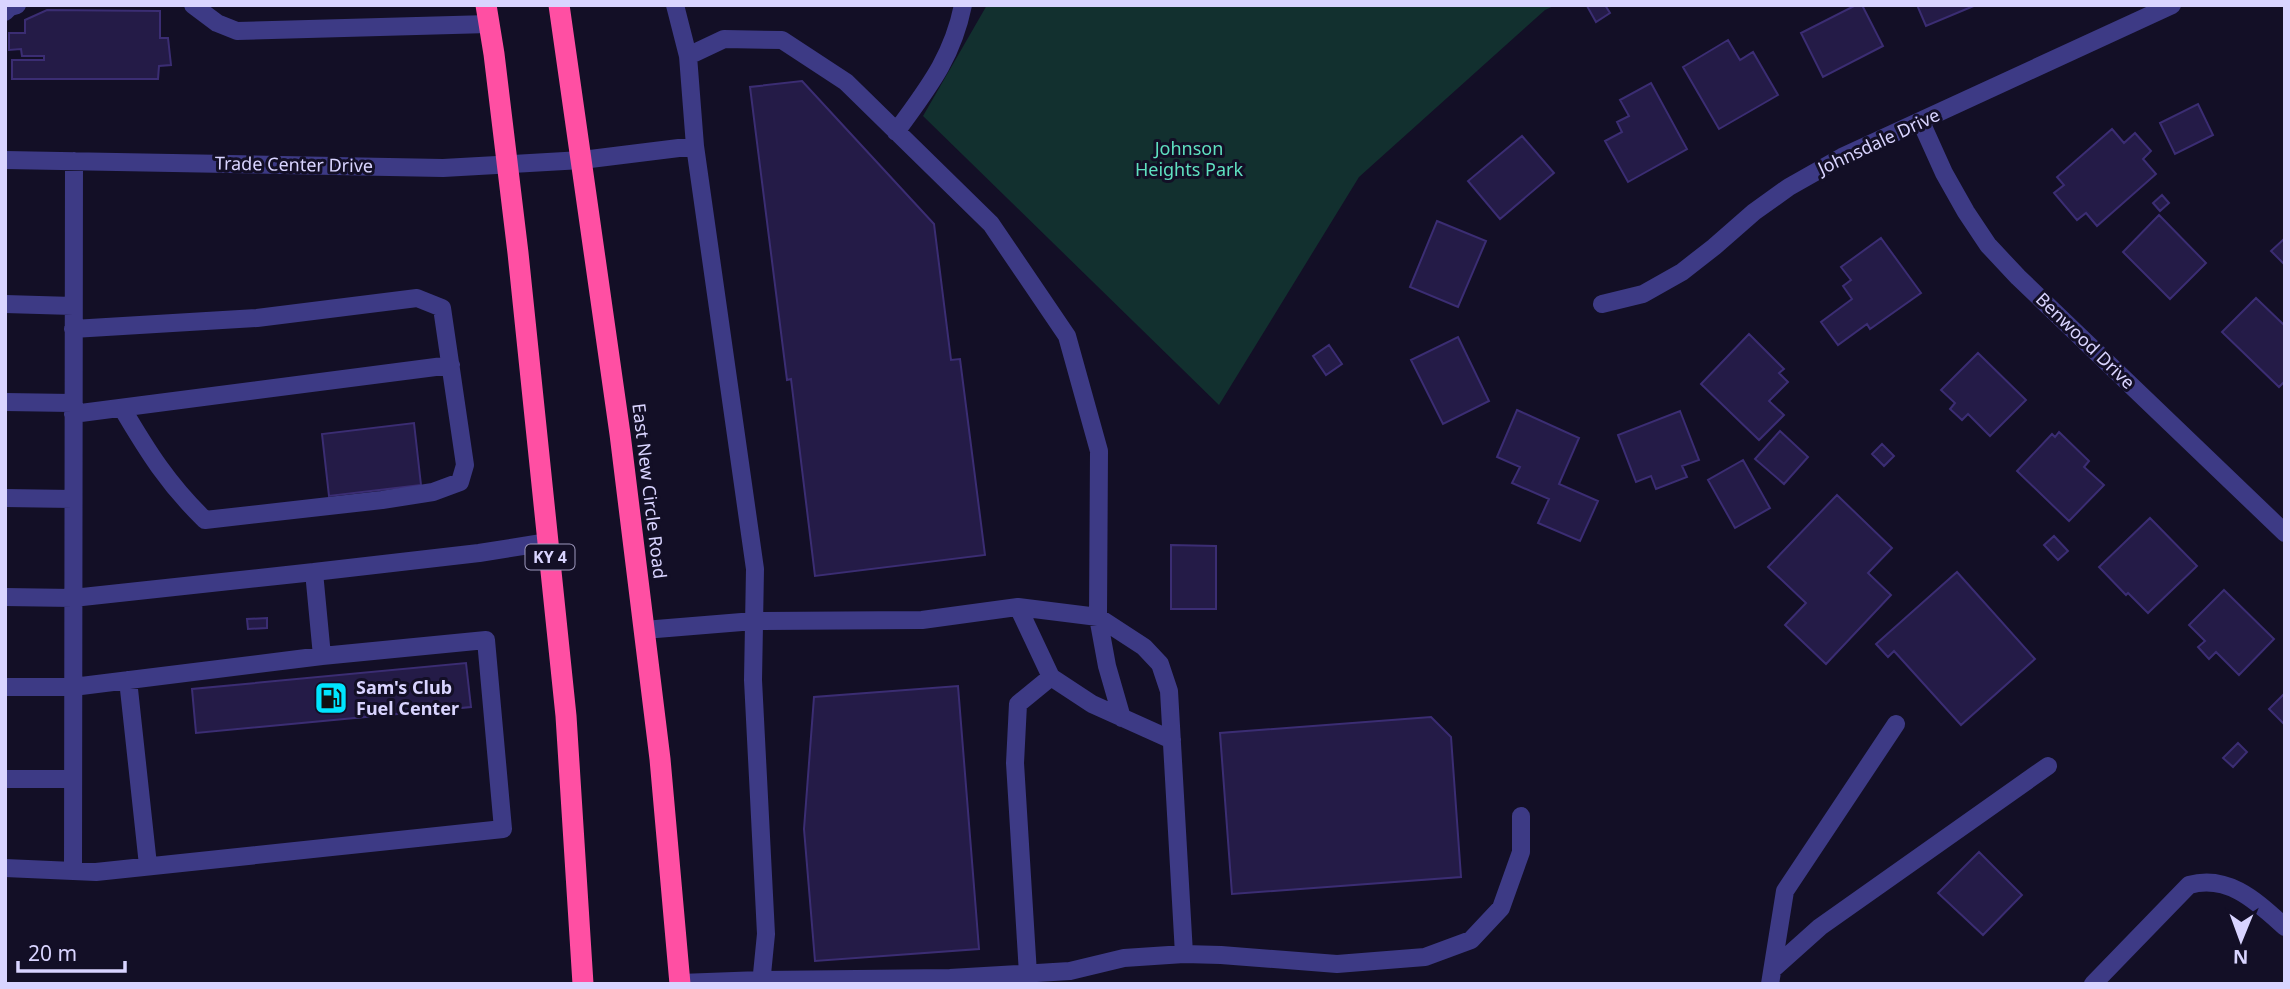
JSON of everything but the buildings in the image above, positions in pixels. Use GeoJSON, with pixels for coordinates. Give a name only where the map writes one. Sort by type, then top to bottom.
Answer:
{"type":"FeatureCollection","features":[{"type":"Feature","properties":{"kind":"highway","name":"East New Circle Road"},"geometry":{"type":"LineString","coordinates":[[559,5],[620,433],[660,759],[680,984]]}},
{"type":"Feature","properties":{"kind":"highway","name":"KY 4"},"geometry":{"type":"LineString","coordinates":[[487,15],[519,262],[566,716],[583,984]]}},
{"type":"Feature","properties":{"kind":"street"},"geometry":{"type":"LineString","coordinates":[[5,12],[17,5]]}},
{"type":"Feature","properties":{"kind":"street"},"geometry":{"type":"LineString","coordinates":[[193,5],[217,23],[237,31],[487,15]]}},
{"type":"Feature","properties":{"kind":"street"},"geometry":{"type":"LineString","coordinates":[[675,5],[688,56],[695,146],[755,569],[753,680],[766,934],[761,982]]}},
{"type":"Feature","properties":{"kind":"street"},"geometry":{"type":"LineString","coordinates":[[896,132],[946,58],[963,5]]}},
{"type":"Feature","properties":{"kind":"street","name":"Johnsdale Drive"},"geometry":{"type":"LineString","coordinates":[[1602,304],[1643,294],[1672,277],[1789,187],[1842,157],[2172,5]]}},
{"type":"Feature","properties":{"kind":"street"},"geometry":{"type":"LineString","coordinates":[[688,56],[724,39],[782,40],[846,82],[991,224],[1067,335],[1099,451],[1098,617],[1107,666],[1122,718]]}},
{"type":"Feature","properties":{"kind":"street","name":"Benwood Drive"},"geometry":{"type":"LineString","coordinates":[[1921,122],[1944,173],[1988,245],[2285,533]]}},
{"type":"Feature","properties":{"kind":"street","name":"Trade Center Drive"},"geometry":{"type":"LineString","coordinates":[[5,160],[443,168],[582,160],[695,146]]}},
{"type":"Feature","properties":{"kind":"street"},"geometry":{"type":"LineString","coordinates":[[73,871],[74,161]]}},
{"type":"Feature","properties":{"kind":"street"},"geometry":{"type":"LineString","coordinates":[[73,329],[257,318],[417,298],[442,308],[464,466],[460,482],[433,492],[205,520],[181,497],[154,461],[122,408]]}},
{"type":"Feature","properties":{"kind":"street"},"geometry":{"type":"LineString","coordinates":[[5,304],[73,306]]}},
{"type":"Feature","properties":{"kind":"street"},"geometry":{"type":"LineString","coordinates":[[5,402],[72,409],[122,408],[451,365]]}},
{"type":"Feature","properties":{"kind":"street"},"geometry":{"type":"LineString","coordinates":[[5,498],[73,499]]}},
{"type":"Feature","properties":{"kind":"street"},"geometry":{"type":"LineString","coordinates":[[5,597],[73,598],[479,553],[548,542]]}},
{"type":"Feature","properties":{"kind":"street"},"geometry":{"type":"LineString","coordinates":[[314,572],[322,656]]}},
{"type":"Feature","properties":{"kind":"street"},"geometry":{"type":"LineString","coordinates":[[1018,607],[1051,677],[1092,704],[1172,740]]}},
{"type":"Feature","properties":{"kind":"street"},"geometry":{"type":"LineString","coordinates":[[644,630],[754,621],[922,620],[1018,607],[1098,617],[1144,647],[1160,664],[1169,691],[1184,954]]}},
{"type":"Feature","properties":{"kind":"street"},"geometry":{"type":"LineString","coordinates":[[5,687],[72,687],[322,656],[486,640],[503,829],[96,872],[5,868]]}},
{"type":"Feature","properties":{"kind":"street"},"geometry":{"type":"LineString","coordinates":[[1028,974],[1015,763],[1018,704],[1051,677]]}},
{"type":"Feature","properties":{"kind":"street"},"geometry":{"type":"LineString","coordinates":[[128,680],[148,865]]}},
{"type":"Feature","properties":{"kind":"street"},"geometry":{"type":"LineString","coordinates":[[1771,976],[1785,891],[1896,724]]}},
{"type":"Feature","properties":{"kind":"street"},"geometry":{"type":"LineString","coordinates":[[1771,976],[1820,927],[2049,766]]}},
{"type":"Feature","properties":{"kind":"street"},"geometry":{"type":"LineString","coordinates":[[5,779],[72,779]]}},
{"type":"Feature","properties":{"kind":"street"},"geometry":{"type":"LineString","coordinates":[[680,984],[1028,974],[1070,971],[1124,958],[1184,954],[1337,964],[1425,957],[1471,940],[1501,908],[1521,852],[1521,816]]}},
{"type":"Feature","properties":{"kind":"street"},"geometry":{"type":"LineString","coordinates":[[2094,984],[2189,885],[2202,881],[2225,884],[2254,900],[2285,927]]}},
{"type":"Feature","properties":{"kind":"green space","name":"Johnson Heights Park"},"geometry":{"type":"Polygon","coordinates":[[[987,5],[1556,5],[1545,10],[1359,177],[1219,405],[923,116],[987,5]]]}},
{"type":"Feature","properties":{"kind":"place","name":"Sam's Club Fuel Center"},"geometry":{"type":"Point","coordinates":[331,698]}}]}
